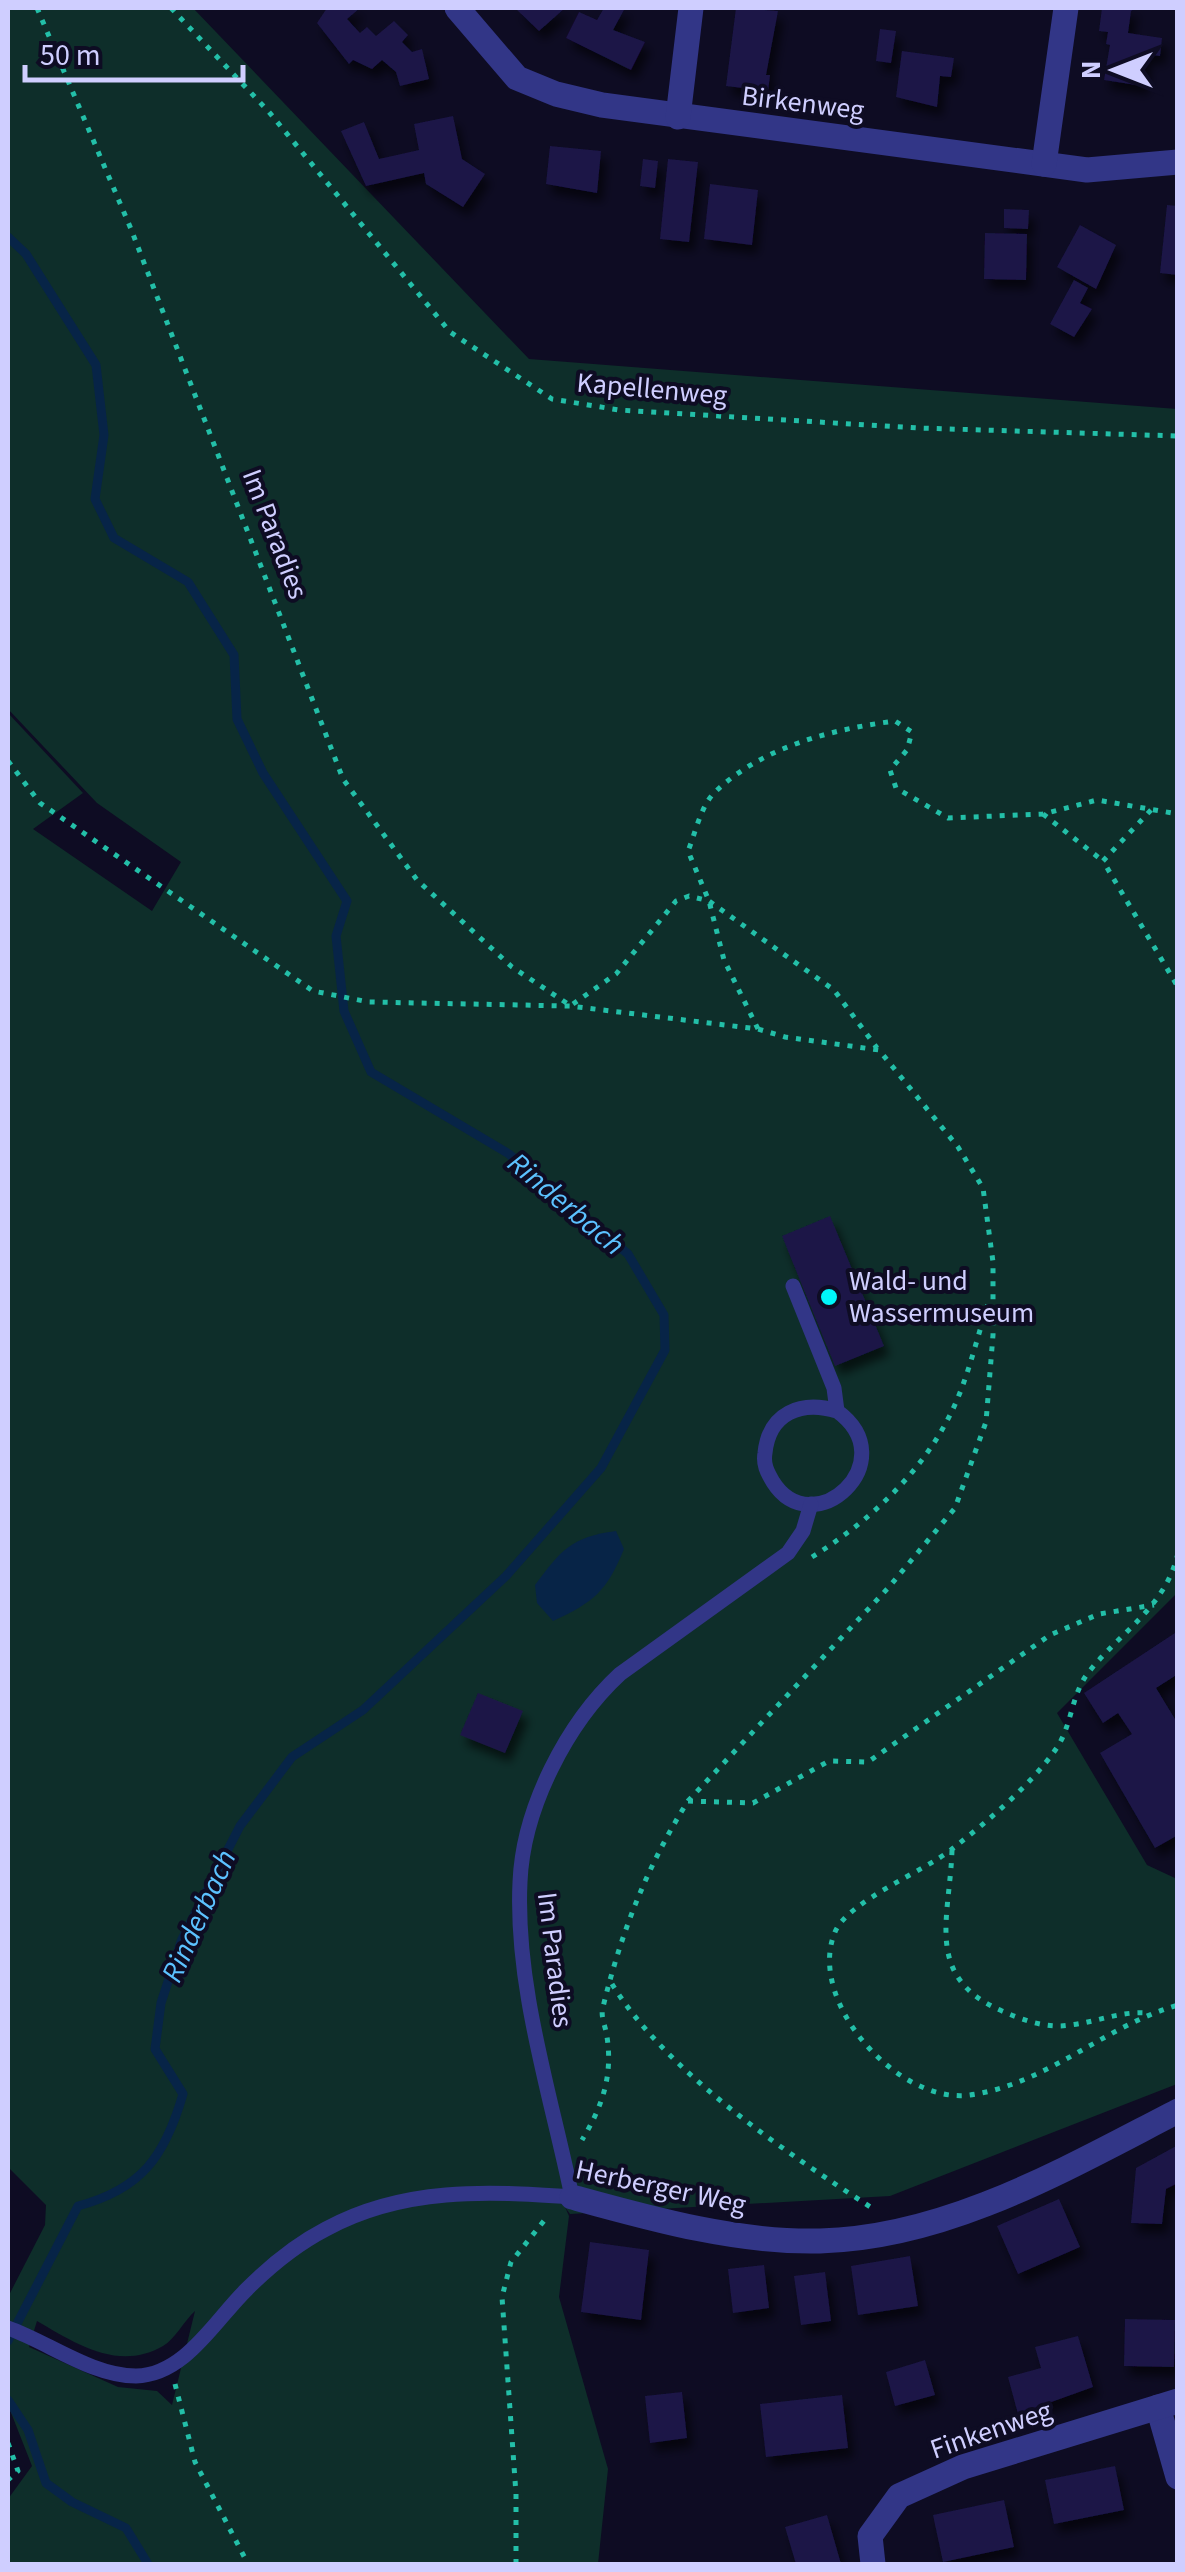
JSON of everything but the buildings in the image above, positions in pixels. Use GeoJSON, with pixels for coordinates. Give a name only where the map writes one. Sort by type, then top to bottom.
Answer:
{"type":"FeatureCollection","features":[{"type":"Feature","properties":{"kind":"street","name":"Birkenweg"},"geometry":{"type":"LineString","coordinates":[[457,8],[517,78],[556,94],[678,116],[1087,170],[1178,162]]}},
{"type":"Feature","properties":{"kind":"street"},"geometry":{"type":"LineString","coordinates":[[678,116],[691,8]]}},
{"type":"Feature","properties":{"kind":"street"},"geometry":{"type":"LineString","coordinates":[[1044,164],[1066,8]]}},
{"type":"Feature","properties":{"kind":"street","name":"Herberger Weg"},"geometry":{"type":"LineString","coordinates":[[572,2197],[747,2236],[821,2241],[906,2230],[1001,2198],[1178,2112]]}},
{"type":"Feature","properties":{"kind":"street"},"geometry":{"type":"LineString","coordinates":[[1168,2404],[1178,2477]]}},
{"type":"Feature","properties":{"kind":"street","name":"Finkenweg"},"geometry":{"type":"LineString","coordinates":[[873,2564],[870,2536],[899,2496],[963,2467],[1168,2404]]}},
{"type":"Feature","properties":{"kind":"lane"},"geometry":{"type":"LineString","coordinates":[[793,1286],[834,1388],[837,1411]]}},
{"type":"Feature","properties":{"kind":"lane"},"geometry":{"type":"LineString","coordinates":[[818,1405],[837,1411],[857,1431],[863,1454],[858,1475],[843,1494],[811,1504],[777,1488],[764,1462],[766,1436],[779,1418],[794,1408],[818,1405]]}},
{"type":"Feature","properties":{"kind":"lane","name":"Im Paradies"},"geometry":{"type":"LineString","coordinates":[[572,2197],[534,2018],[521,1926],[524,1859],[537,1801],[595,1697],[788,1553],[804,1530],[811,1504]]}},
{"type":"Feature","properties":{"kind":"lane","name":"Herberger Weg"},"geometry":{"type":"LineString","coordinates":[[167,2368],[185,2356],[248,2288],[291,2250],[374,2207],[488,2191],[572,2197]]}},
{"type":"Feature","properties":{"kind":"lane"},"geometry":{"type":"LineString","coordinates":[[8,2328],[109,2372],[134,2376],[167,2368]]}},
{"type":"Feature","properties":{"kind":"path","name":"Im Paradies"},"geometry":{"type":"LineString","coordinates":[[37,8],[131,228],[343,780],[417,880],[512,967],[570,1006]]}},
{"type":"Feature","properties":{"kind":"path","name":"Kapellenweg"},"geometry":{"type":"LineString","coordinates":[[171,8],[269,112],[450,332],[552,399],[619,410],[858,425],[1178,436]]}},
{"type":"Feature","properties":{"kind":"path"},"geometry":{"type":"LineString","coordinates":[[758,1029],[724,960],[709,901],[688,851],[711,795],[746,770],[830,730],[895,721],[912,732],[907,750],[890,770],[896,788],[948,818],[1043,814],[1097,800],[1178,814]]}},
{"type":"Feature","properties":{"kind":"path"},"geometry":{"type":"LineString","coordinates":[[8,761],[40,804],[313,991],[368,1002],[570,1006],[758,1029],[785,1037],[879,1050]]}},
{"type":"Feature","properties":{"kind":"path"},"geometry":{"type":"LineString","coordinates":[[1178,771],[1178,798]]}},
{"type":"Feature","properties":{"kind":"path"},"geometry":{"type":"LineString","coordinates":[[1103,861],[1151,810]]}},
{"type":"Feature","properties":{"kind":"path"},"geometry":{"type":"LineString","coordinates":[[1043,814],[1103,861],[1178,987]]}},
{"type":"Feature","properties":{"kind":"path"},"geometry":{"type":"LineString","coordinates":[[570,1006],[616,974],[676,900],[689,896],[709,901],[834,990],[958,1147],[983,1188],[991,1222],[994,1335],[986,1422],[956,1508],[890,1586],[688,1800],[639,1889],[614,1959],[612,1984],[601,2011],[608,2040],[602,2107],[576,2150]]}},
{"type":"Feature","properties":{"kind":"path"},"geometry":{"type":"LineString","coordinates":[[1178,1553],[1173,1575],[1154,1605],[1088,1673],[1057,1747],[1030,1780],[952,1850],[864,1905],[836,1928],[830,1954],[837,1996],[854,2028],[883,2065],[922,2088],[967,2096],[1031,2079],[1150,2013],[1178,2005]]}},
{"type":"Feature","properties":{"kind":"path"},"geometry":{"type":"LineString","coordinates":[[688,1800],[753,1803],[829,1761],[868,1762],[1050,1635],[1099,1614],[1154,1605]]}},
{"type":"Feature","properties":{"kind":"path"},"geometry":{"type":"LineString","coordinates":[[952,1850],[945,1904],[949,1961],[960,1985],[980,2002],[1048,2026],[1069,2026],[1130,2012],[1150,2013]]}},
{"type":"Feature","properties":{"kind":"path"},"geometry":{"type":"LineString","coordinates":[[612,1984],[633,2018],[722,2099],[801,2162],[906,2230]]}},
{"type":"Feature","properties":{"kind":"path"},"geometry":{"type":"LineString","coordinates":[[516,2564],[516,2494],[502,2298],[512,2262],[542,2221],[572,2197]]}},
{"type":"Feature","properties":{"kind":"path"},"geometry":{"type":"LineString","coordinates":[[167,2368],[180,2392],[195,2462],[248,2564]]}},
{"type":"Feature","properties":{"kind":"path"},"geometry":{"type":"LineString","coordinates":[[8,2443],[18,2471],[8,2480]]}},
{"type":"Feature","properties":{"kind":"green space"},"geometry":{"type":"Polygon","coordinates":[[[8,8],[193,8],[529,359],[1177,409],[1177,1593],[1057,1713],[1147,1865],[1177,1879],[1177,2084],[890,2196],[570,2214],[565,2207],[569,2216],[559,2297],[608,2469],[598,2564],[8,2564],[8,2499],[32,2466],[8,2405],[8,2297],[45,2225],[46,2205],[8,2167],[8,713],[83,793],[33,829],[152,911],[181,862],[97,803],[8,709],[8,8]],[[195,2311],[163,2346],[130,2356],[97,2352],[37,2321],[29,2347],[118,2387],[157,2391],[172,2405],[195,2311]]]}},
{"type":"Feature","properties":{"kind":"water"},"geometry":{"type":"Polygon","coordinates":[[[616,1531],[624,1549],[605,1585],[579,1608],[553,1621],[537,1603],[535,1585],[577,1541],[616,1531]]]}},
{"type":"Feature","properties":{"kind":"waterway","name":"Rinderbach"},"geometry":{"type":"LineString","coordinates":[[8,237],[26,254],[96,365],[104,435],[95,499],[114,538],[188,582],[234,655],[237,719],[263,773],[347,901],[336,936],[344,1011],[371,1072],[509,1154],[628,1254],[664,1315],[665,1350],[601,1468],[506,1576],[363,1710],[292,1757],[240,1826],[182,1939],[161,2003],[155,2049],[183,2094],[168,2135],[148,2167],[135,2179],[119,2190],[78,2206],[8,2341]]}},
{"type":"Feature","properties":{"kind":"waterway","name":"Rinderbach"},"geometry":{"type":"LineString","coordinates":[[8,2400],[28,2430],[46,2483],[72,2502],[126,2528],[148,2564]]}},
{"type":"Feature","properties":{"kind":"place","name":"Wald- und Wassermuseum"},"geometry":{"type":"Point","coordinates":[829,1297]}}]}
